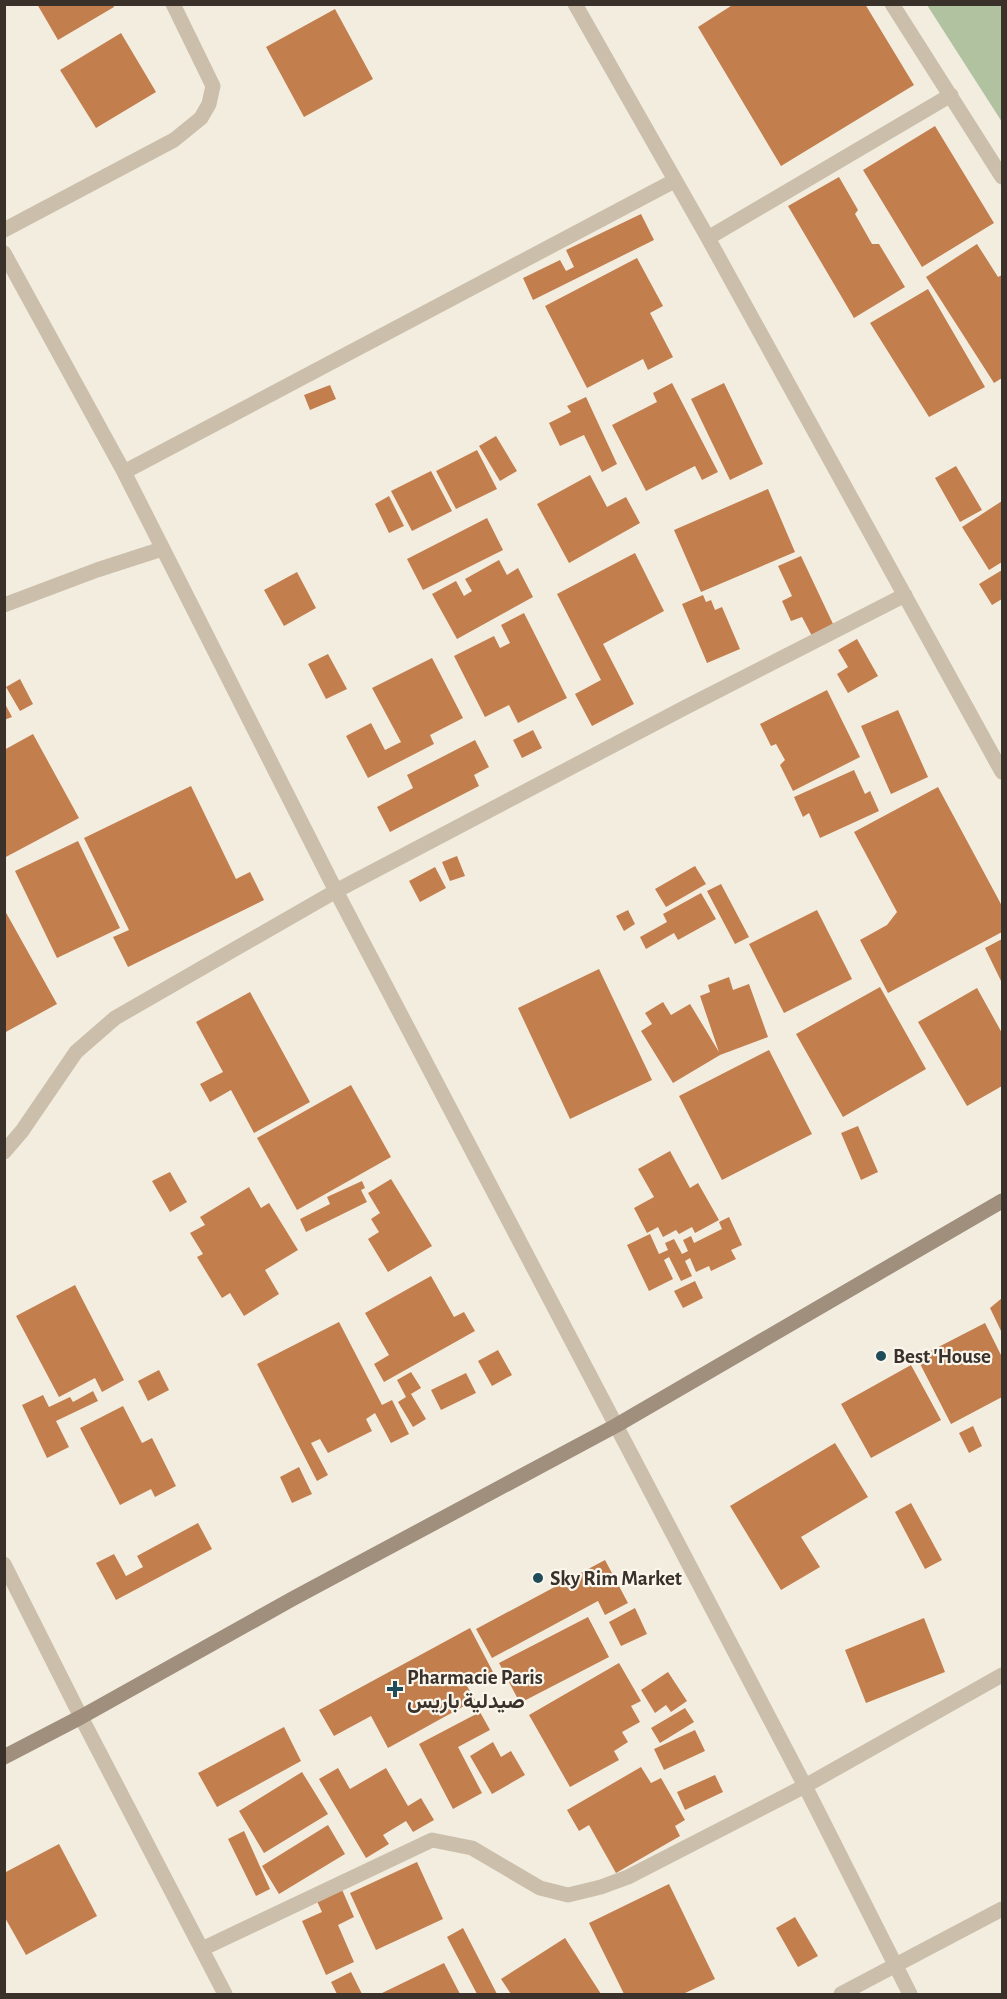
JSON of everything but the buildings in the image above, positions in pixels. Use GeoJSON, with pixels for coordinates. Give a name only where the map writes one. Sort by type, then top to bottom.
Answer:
{"type":"FeatureCollection","features":[{"type":"Feature","properties":{"kind":"main road"},"geometry":{"type":"LineString","coordinates":[[4,1757],[81,1717],[294,1598],[618,1425],[1002,1201]]}},
{"type":"Feature","properties":{"kind":"street"},"geometry":{"type":"LineString","coordinates":[[4,230],[174,140],[201,118],[209,104],[213,86],[173,4]]}},
{"type":"Feature","properties":{"kind":"street"},"geometry":{"type":"LineString","coordinates":[[575,4],[708,238],[1002,772]]}},
{"type":"Feature","properties":{"kind":"street"},"geometry":{"type":"LineString","coordinates":[[892,4],[1002,177]]}},
{"type":"Feature","properties":{"kind":"street"},"geometry":{"type":"LineString","coordinates":[[708,238],[951,95]]}},
{"type":"Feature","properties":{"kind":"street"},"geometry":{"type":"LineString","coordinates":[[124,472],[674,181]]}},
{"type":"Feature","properties":{"kind":"street"},"geometry":{"type":"LineString","coordinates":[[4,254],[124,472],[336,891],[618,1425],[805,1786],[910,1995]]}},
{"type":"Feature","properties":{"kind":"street"},"geometry":{"type":"LineString","coordinates":[[4,605],[97,570],[162,549]]}},
{"type":"Feature","properties":{"kind":"street"},"geometry":{"type":"LineString","coordinates":[[4,1152],[22,1131],[76,1052],[115,1018],[336,891],[686,707],[906,595]]}},
{"type":"Feature","properties":{"kind":"street"},"geometry":{"type":"LineString","coordinates":[[4,1564],[225,1995]]}},
{"type":"Feature","properties":{"kind":"street"},"geometry":{"type":"LineString","coordinates":[[202,1949],[432,1840],[472,1848],[540,1888],[568,1895],[601,1887],[628,1877],[805,1786],[1002,1675]]}},
{"type":"Feature","properties":{"kind":"street"},"geometry":{"type":"LineString","coordinates":[[841,1995],[1002,1909]]}},
{"type":"Feature","properties":{"kind":"green space"},"geometry":{"type":"Polygon","coordinates":[[[927,5],[1002,5],[1002,122],[927,5]]]}},
{"type":"Feature","properties":{"kind":"place","name":"Best 'House"},"geometry":{"type":"Point","coordinates":[881,1356]}},
{"type":"Feature","properties":{"kind":"place","name":"Sky Rim Market"},"geometry":{"type":"Point","coordinates":[538,1578]}},
{"type":"Feature","properties":{"kind":"place","name":"Pharmacie Paris صيدلية باريس"},"geometry":{"type":"Point","coordinates":[395,1689]}}]}
